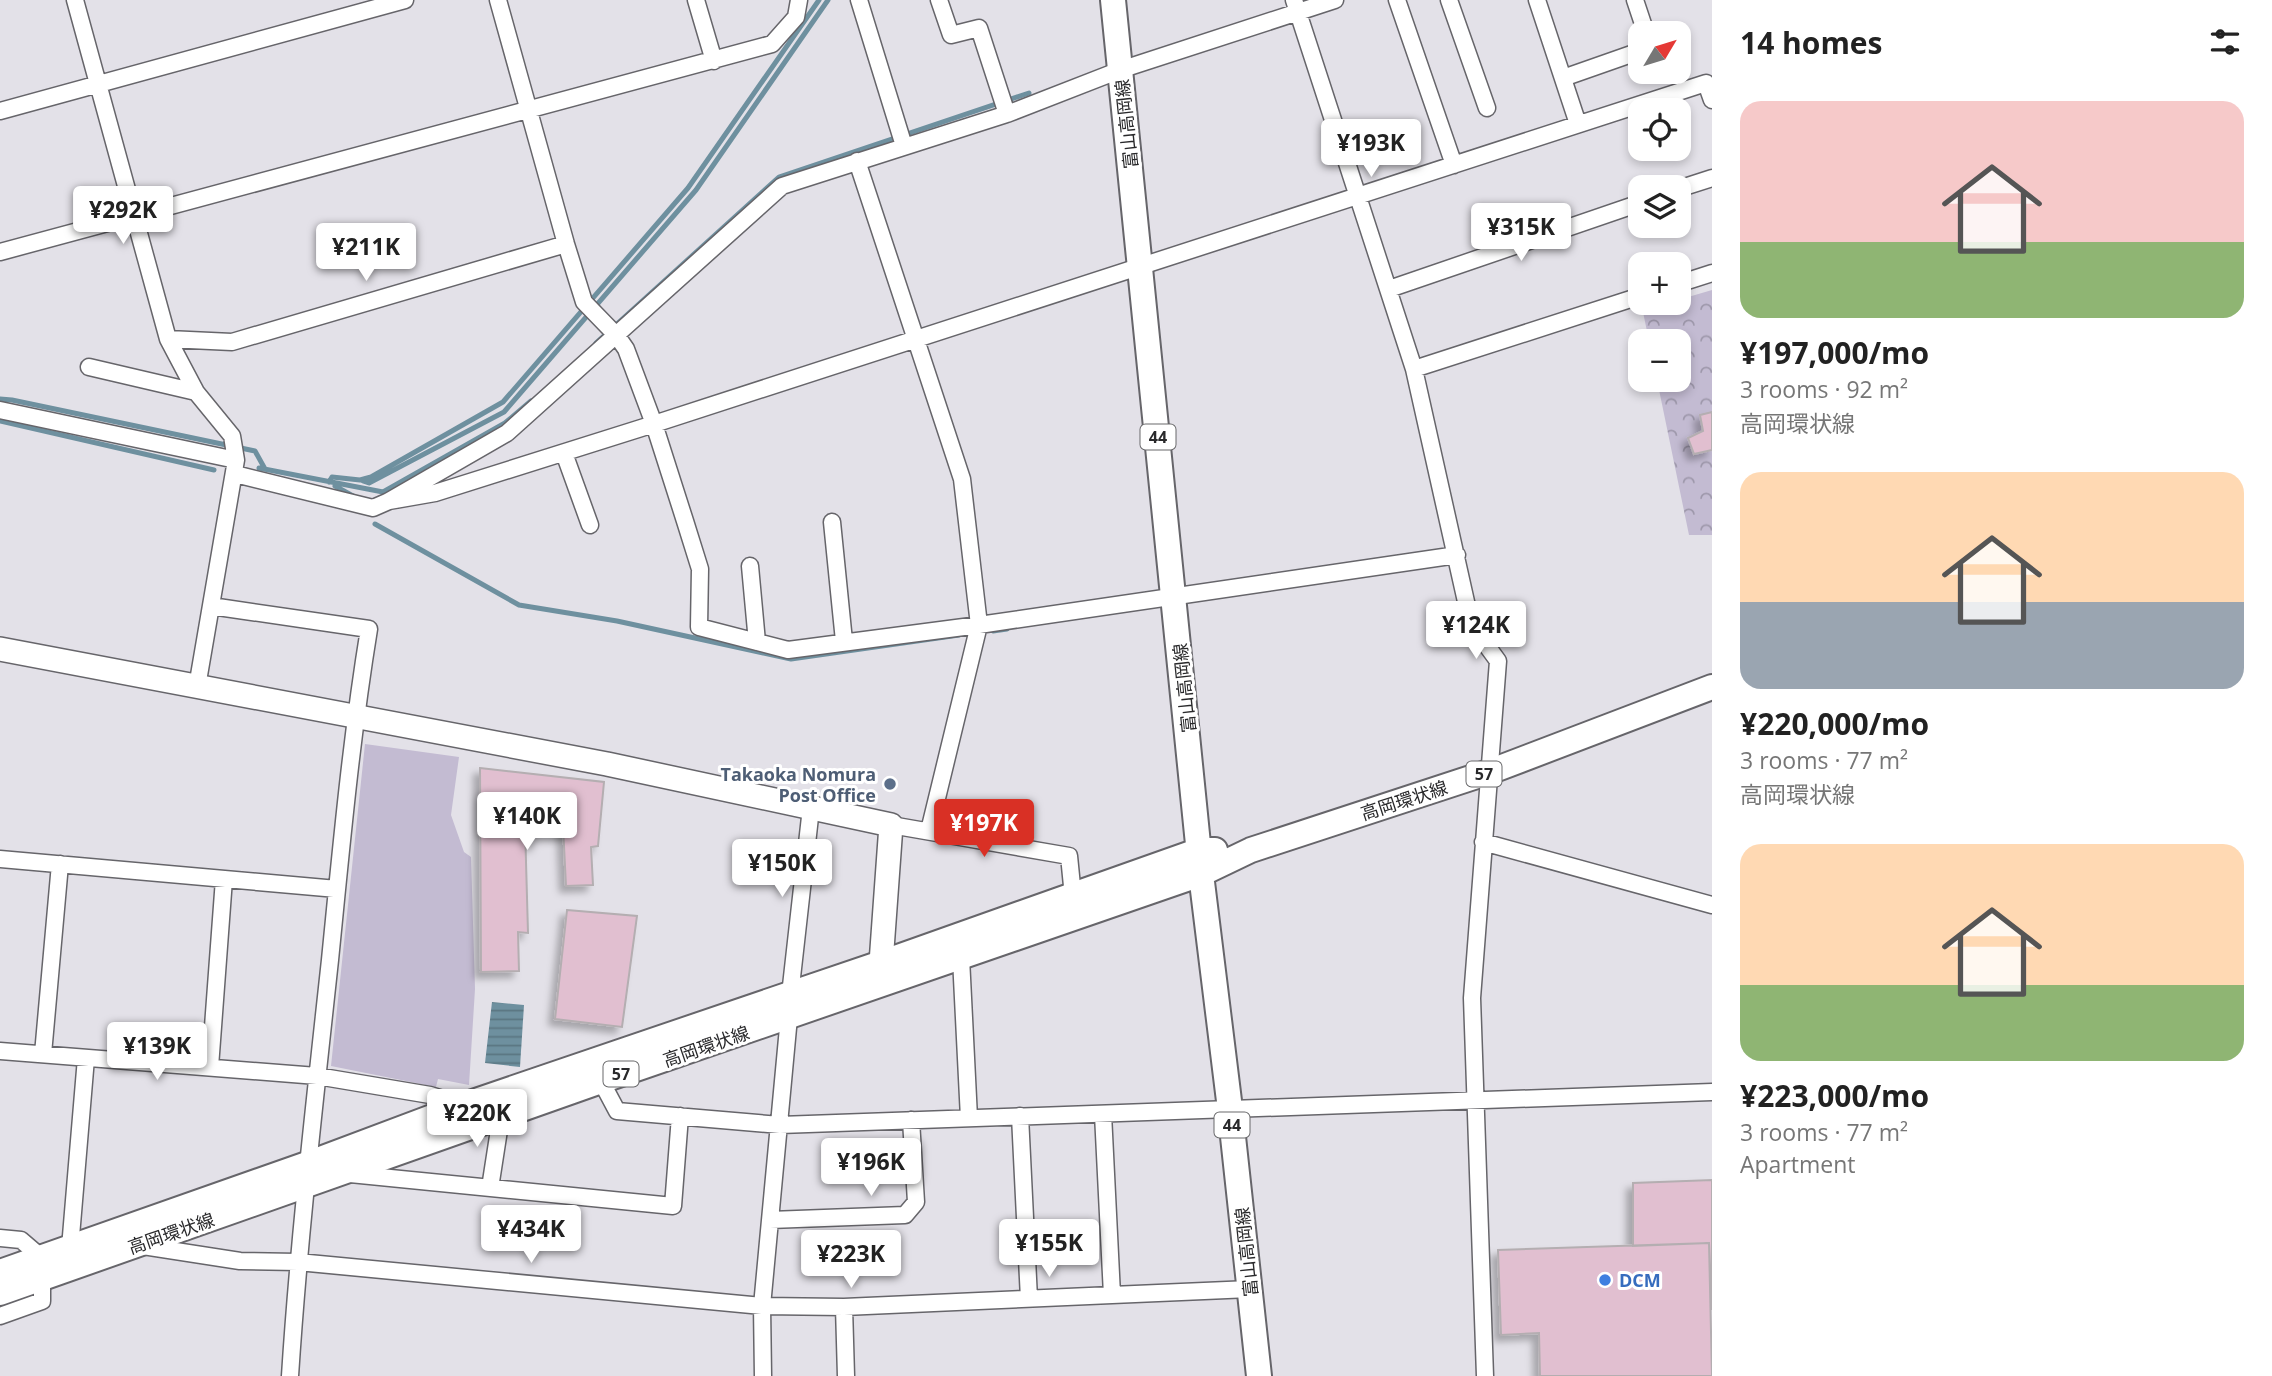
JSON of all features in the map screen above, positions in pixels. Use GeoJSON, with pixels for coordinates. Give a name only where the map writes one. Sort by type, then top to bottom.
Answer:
{"type":"FeatureCollection","features":[{"type":"Feature","properties":{"kind":"main road","name":"富山高岡線"},"geometry":{"type":"LineString","coordinates":[[1113,0],[1200,862],[1259,1376]]}},
{"type":"Feature","properties":{"kind":"main road","name":"高岡環状線"},"geometry":{"type":"LineString","coordinates":[[26,1266],[137,1245],[306,1175],[464,1105],[790,1006],[886,973],[1073,896],[1251,850],[1489,772],[1712,687]]}},
{"type":"Feature","properties":{"kind":"main road","name":"高岡環状線"},"geometry":{"type":"LineString","coordinates":[[886,973],[961,958],[1200,862]]}},
{"type":"Feature","properties":{"kind":"main road","name":"高岡環状線"},"geometry":{"type":"LineString","coordinates":[[0,1293],[26,1266],[70,1248],[306,1175],[341,1173],[601,1081],[790,1006]]}},
{"type":"Feature","properties":{"kind":"street"},"geometry":{"type":"LineString","coordinates":[[75,0],[168,340],[196,392],[232,436],[236,467],[197,687]]}},
{"type":"Feature","properties":{"kind":"street"},"geometry":{"type":"LineString","coordinates":[[0,111],[405,0]]}},
{"type":"Feature","properties":{"kind":"street"},"geometry":{"type":"LineString","coordinates":[[498,0],[584,302],[626,349],[654,424],[699,569],[699,627],[788,650],[844,641],[978,631],[1175,595],[1457,555]]}},
{"type":"Feature","properties":{"kind":"street"},"geometry":{"type":"LineString","coordinates":[[696,0],[714,61]]}},
{"type":"Feature","properties":{"kind":"street"},"geometry":{"type":"LineString","coordinates":[[0,252],[772,44],[796,17],[799,0]]}},
{"type":"Feature","properties":{"kind":"street"},"geometry":{"type":"LineString","coordinates":[[859,0],[904,146]]}},
{"type":"Feature","properties":{"kind":"street"},"geometry":{"type":"LineString","coordinates":[[939,0],[951,35],[979,28],[1005,106]]}},
{"type":"Feature","properties":{"kind":"street"},"geometry":{"type":"LineString","coordinates":[[0,410],[236,467],[362,507],[373,508],[390,501],[506,433],[608,327],[782,186],[904,146],[1005,106],[1120,70],[1296,6],[1335,0]]}},
{"type":"Feature","properties":{"kind":"street"},"geometry":{"type":"LineString","coordinates":[[1397,0],[1454,165]]}},
{"type":"Feature","properties":{"kind":"street"},"geometry":{"type":"LineString","coordinates":[[1449,0],[1487,108]]}},
{"type":"Feature","properties":{"kind":"street"},"geometry":{"type":"LineString","coordinates":[[1537,0],[1578,124]]}},
{"type":"Feature","properties":{"kind":"street"},"geometry":{"type":"LineString","coordinates":[[1635,0],[1642,21]]}},
{"type":"Feature","properties":{"kind":"street"},"geometry":{"type":"LineString","coordinates":[[1296,6],[1415,369],[1471,624],[1498,660],[1472,998],[1485,1376]]}},
{"type":"Feature","properties":{"kind":"street"},"geometry":{"type":"LineString","coordinates":[[1563,78],[1628,55]]}},
{"type":"Feature","properties":{"kind":"street"},"geometry":{"type":"LineString","coordinates":[[390,501],[435,493],[564,453],[1357,197],[1709,80],[1712,100]]}},
{"type":"Feature","properties":{"kind":"street"},"geometry":{"type":"LineString","coordinates":[[857,161],[962,479],[978,631],[929,831]]}},
{"type":"Feature","properties":{"kind":"street"},"geometry":{"type":"LineString","coordinates":[[1691,185],[1712,178]]}},
{"type":"Feature","properties":{"kind":"street"},"geometry":{"type":"LineString","coordinates":[[1389,289],[1628,207]]}},
{"type":"Feature","properties":{"kind":"street"},"geometry":{"type":"LineString","coordinates":[[168,340],[232,342],[566,244]]}},
{"type":"Feature","properties":{"kind":"street"},"geometry":{"type":"LineString","coordinates":[[1691,280],[1712,273]]}},
{"type":"Feature","properties":{"kind":"street"},"geometry":{"type":"LineString","coordinates":[[1415,369],[1628,300]]}},
{"type":"Feature","properties":{"kind":"street"},"geometry":{"type":"LineString","coordinates":[[89,367],[196,392]]}},
{"type":"Feature","properties":{"kind":"street"},"geometry":{"type":"LineString","coordinates":[[564,453],[590,525]]}},
{"type":"Feature","properties":{"kind":"street"},"geometry":{"type":"LineString","coordinates":[[832,522],[844,641]]}},
{"type":"Feature","properties":{"kind":"street"},"geometry":{"type":"LineString","coordinates":[[750,566],[757,642]]}},
{"type":"Feature","properties":{"kind":"street"},"geometry":{"type":"LineString","coordinates":[[211,606],[369,629],[355,715],[306,1175],[290,1376]]}},
{"type":"Feature","properties":{"kind":"street"},"geometry":{"type":"LineString","coordinates":[[0,649],[607,764],[891,825],[1069,856],[1073,896]]}},
{"type":"Feature","properties":{"kind":"street"},"geometry":{"type":"LineString","coordinates":[[762,1376],[762,1306],[811,808]]}},
{"type":"Feature","properties":{"kind":"street"},"geometry":{"type":"LineString","coordinates":[[886,973],[891,825]]}},
{"type":"Feature","properties":{"kind":"street"},"geometry":{"type":"LineString","coordinates":[[1483,842],[1712,905]]}},
{"type":"Feature","properties":{"kind":"street"},"geometry":{"type":"LineString","coordinates":[[0,859],[337,889]]}},
{"type":"Feature","properties":{"kind":"street"},"geometry":{"type":"LineString","coordinates":[[43,1054],[60,864]]}},
{"type":"Feature","properties":{"kind":"street"},"geometry":{"type":"LineString","coordinates":[[211,1067],[224,879]]}},
{"type":"Feature","properties":{"kind":"street"},"geometry":{"type":"LineString","coordinates":[[961,958],[969,1118]]}},
{"type":"Feature","properties":{"kind":"street"},"geometry":{"type":"LineString","coordinates":[[0,1051],[317,1076],[430,1095],[464,1105]]}},
{"type":"Feature","properties":{"kind":"street"},"geometry":{"type":"LineString","coordinates":[[70,1248],[86,1058]]}},
{"type":"Feature","properties":{"kind":"street"},"geometry":{"type":"LineString","coordinates":[[601,1081],[617,1111],[780,1125],[1712,1092]]}},
{"type":"Feature","properties":{"kind":"street"},"geometry":{"type":"LineString","coordinates":[[1103,1114],[1112,1295]]}},
{"type":"Feature","properties":{"kind":"street"},"geometry":{"type":"LineString","coordinates":[[341,1173],[673,1206],[680,1116]]}},
{"type":"Feature","properties":{"kind":"street"},"geometry":{"type":"LineString","coordinates":[[1020,1116],[1029,1299]]}},
{"type":"Feature","properties":{"kind":"street"},"geometry":{"type":"LineString","coordinates":[[490,1188],[500,1117]]}},
{"type":"Feature","properties":{"kind":"street"},"geometry":{"type":"LineString","coordinates":[[770,1220],[905,1215],[916,1202],[911,1120]]}},
{"type":"Feature","properties":{"kind":"street"},"geometry":{"type":"LineString","coordinates":[[0,1238],[26,1266],[42,1301],[0,1316]]}},
{"type":"Feature","properties":{"kind":"street"},"geometry":{"type":"LineString","coordinates":[[137,1245],[240,1261],[298,1262],[762,1306],[844,1307],[1250,1289]]}},
{"type":"Feature","properties":{"kind":"street"},"geometry":{"type":"LineString","coordinates":[[0,1247],[26,1266]]}},
{"type":"Feature","properties":{"kind":"street"},"geometry":{"type":"LineString","coordinates":[[844,1307],[846,1376]]}},
{"type":"Feature","properties":{"kind":"green space"},"geometry":{"type":"Polygon","coordinates":[[[1712,290],[1712,412],[1700,415],[1703,431],[1688,438],[1694,454],[1712,450],[1712,535],[1689,535],[1659,392],[1691,392],[1691,329],[1647,329],[1644,315],[1691,315],[1691,296],[1712,290]]]}},
{"type":"Feature","properties":{"kind":"green space"},"geometry":{"type":"Polygon","coordinates":[[[365,744],[459,757],[451,815],[464,852],[471,857],[475,989],[469,1085],[438,1079],[436,1087],[331,1066],[365,744]]]}},
{"type":"Feature","properties":{"kind":"water"},"geometry":{"type":"Polygon","coordinates":[[[492,1002],[524,1005],[520,1067],[485,1063],[492,1002]]]}},
{"type":"Feature","properties":{"kind":"building"},"geometry":{"type":"Polygon","coordinates":[[[1712,412],[1712,450],[1694,454],[1688,438],[1703,431],[1700,415],[1712,412]]]}},
{"type":"Feature","properties":{"kind":"building"},"geometry":{"type":"Polygon","coordinates":[[[480,768],[604,782],[598,846],[591,847],[593,885],[566,886],[562,806],[524,801],[524,813],[505,812],[506,827],[525,826],[528,933],[518,932],[519,971],[481,972],[480,768]]]}},
{"type":"Feature","properties":{"kind":"building"},"geometry":{"type":"Polygon","coordinates":[[[567,910],[637,916],[622,1027],[555,1019],[567,910]]]}},
{"type":"Feature","properties":{"kind":"building"},"geometry":{"type":"Polygon","coordinates":[[[1712,1180],[1712,1310],[1709,1243],[1633,1246],[1633,1183],[1712,1180]]]}},
{"type":"Feature","properties":{"kind":"building","name":"DCM"},"geometry":{"type":"Polygon","coordinates":[[[1709,1243],[1712,1376],[1540,1376],[1539,1333],[1501,1335],[1498,1250],[1709,1243]]]}},
{"type":"Feature","properties":{"kind":"waterway"},"geometry":{"type":"LineString","coordinates":[[329,482],[332,477],[360,480],[371,477],[503,402],[688,188],[819,0]]}},
{"type":"Feature","properties":{"kind":"waterway"},"geometry":{"type":"LineString","coordinates":[[363,481],[369,483],[504,412],[696,190],[828,0]]}},
{"type":"Feature","properties":{"kind":"waterway"},"geometry":{"type":"LineString","coordinates":[[596,343],[779,177],[1029,93]]}},
{"type":"Feature","properties":{"kind":"waterway"},"geometry":{"type":"LineString","coordinates":[[0,399],[255,451],[265,469]]}},
{"type":"Feature","properties":{"kind":"waterway"},"geometry":{"type":"LineString","coordinates":[[259,468],[383,492],[505,423],[531,401]]}},
{"type":"Feature","properties":{"kind":"waterway"},"geometry":{"type":"LineString","coordinates":[[0,421],[214,470]]}},
{"type":"Feature","properties":{"kind":"waterway"},"geometry":{"type":"LineString","coordinates":[[335,486],[353,496]]}},
{"type":"Feature","properties":{"kind":"waterway"},"geometry":{"type":"LineString","coordinates":[[375,524],[519,605],[617,621],[791,659],[959,635]]}},
{"type":"Feature","properties":{"kind":"waterway"},"geometry":{"type":"LineString","coordinates":[[993,631],[1007,629]]}},
{"type":"Feature","properties":{"kind":"place","name":"Takaoka Nomura Post Office"},"geometry":{"type":"Point","coordinates":[890,784]}},
{"type":"Feature","properties":{"kind":"place","name":"DCM"},"geometry":{"type":"Point","coordinates":[1605,1280]}}]}
